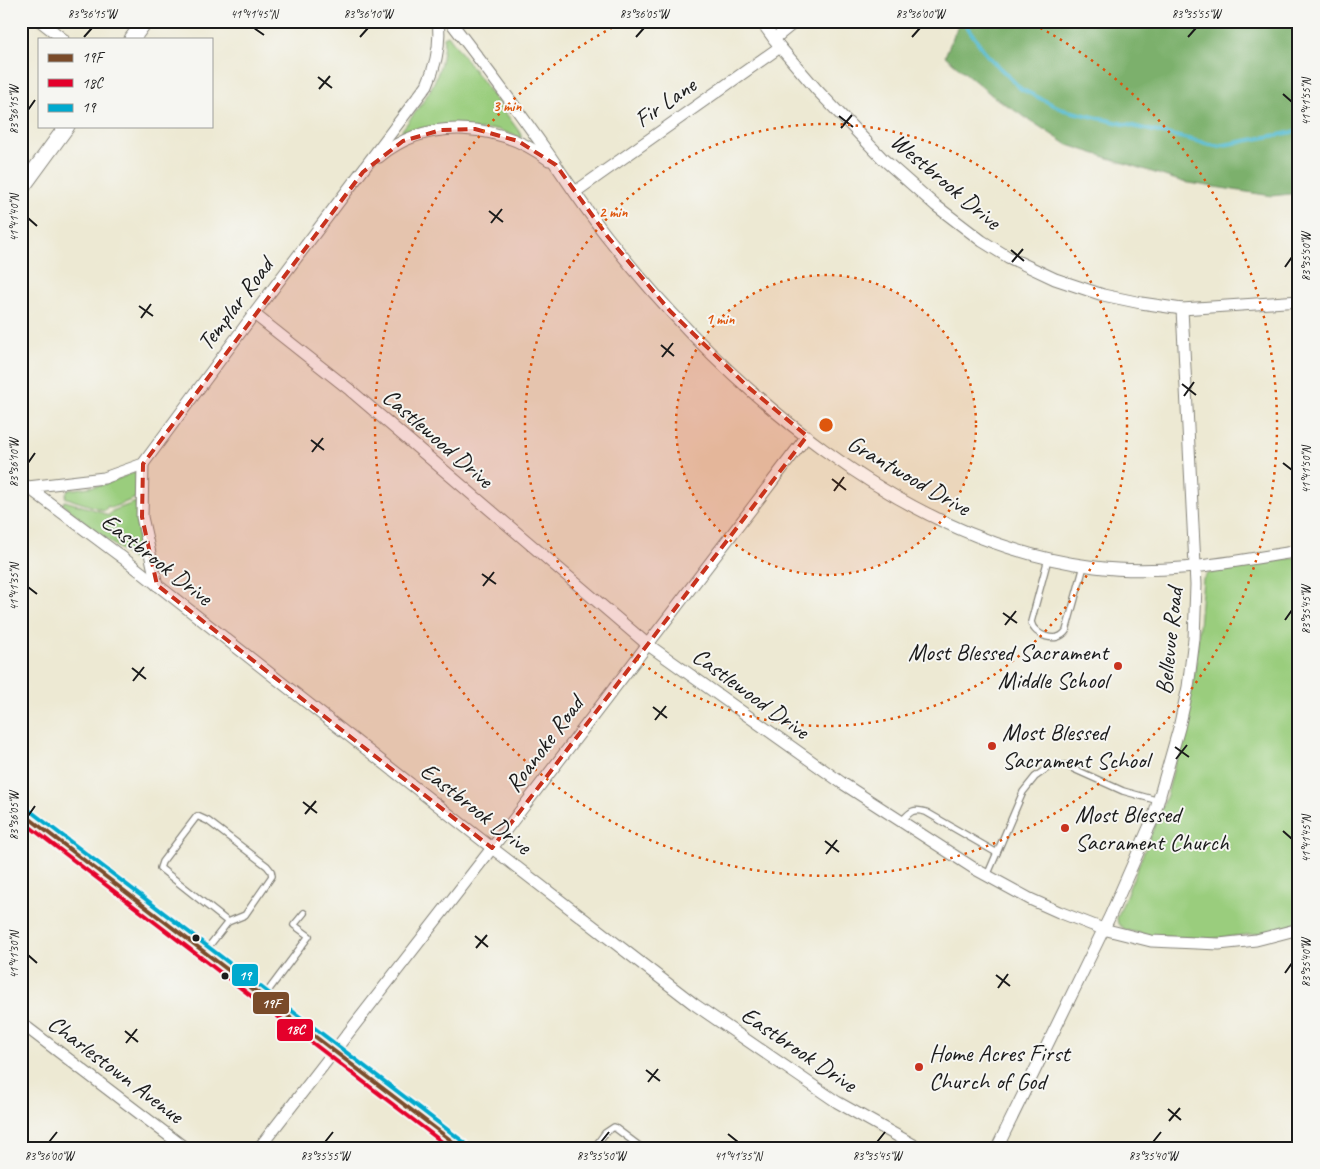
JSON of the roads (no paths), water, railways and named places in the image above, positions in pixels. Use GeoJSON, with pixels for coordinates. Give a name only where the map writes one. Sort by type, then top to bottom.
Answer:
{"type":"FeatureCollection","features":[{"type":"Feature","properties":{"kind":"main road"},"geometry":{"type":"LineString","coordinates":[[23,818],[205,952],[461,1148]]}},
{"type":"Feature","properties":{"kind":"street"},"geometry":{"type":"LineString","coordinates":[[40,21],[62,38]]}},
{"type":"Feature","properties":{"kind":"street"},"geometry":{"type":"LineString","coordinates":[[133,38],[145,21]]}},
{"type":"Feature","properties":{"kind":"street","name":"Templar Road"},"geometry":{"type":"LineString","coordinates":[[143,464],[427,86],[438,48],[438,21]]}},
{"type":"Feature","properties":{"kind":"street","name":"Grantwood Drive"},"geometry":{"type":"LineString","coordinates":[[450,21],[626,260],[688,331],[767,404],[807,436],[881,488],[936,519],[990,542],[1048,559],[1084,566],[1143,570],[1196,568],[1299,551]]}},
{"type":"Feature","properties":{"kind":"street","name":"Westbrook Drive"},"geometry":{"type":"LineString","coordinates":[[761,21],[777,43],[830,104],[883,159],[935,205],[982,241],[1008,257],[1063,282],[1103,295],[1141,303],[1182,309],[1299,301]]}},
{"type":"Feature","properties":{"kind":"street","name":"Fir Lane"},"geometry":{"type":"LineString","coordinates":[[575,192],[777,43],[796,21]]}},
{"type":"Feature","properties":{"kind":"street"},"geometry":{"type":"LineString","coordinates":[[21,189],[66,128]]}},
{"type":"Feature","properties":{"kind":"street","name":"Templar Road"},"geometry":{"type":"LineString","coordinates":[[363,172],[383,153],[404,141],[441,130],[463,128],[485,130],[518,141],[556,165]]}},
{"type":"Feature","properties":{"kind":"street","name":"Bellevue Road"},"geometry":{"type":"LineString","coordinates":[[997,1148],[1103,929],[1154,816],[1179,728],[1188,687],[1194,639],[1196,568],[1182,309]]}},
{"type":"Feature","properties":{"kind":"street","name":"Castlewood Drive"},"geometry":{"type":"LineString","coordinates":[[254,314],[350,390],[647,644],[842,783],[987,876],[1059,912],[1103,929],[1152,941],[1219,944],[1256,940],[1299,929]]}},
{"type":"Feature","properties":{"kind":"street","name":"Roanoke Road"},"geometry":{"type":"LineString","coordinates":[[259,1148],[492,848],[807,436]]}},
{"type":"Feature","properties":{"kind":"street"},"geometry":{"type":"LineString","coordinates":[[25,484],[104,478],[143,464],[142,517],[157,585]]}},
{"type":"Feature","properties":{"kind":"street","name":"Eastbrook Drive"},"geometry":{"type":"LineString","coordinates":[[25,484],[123,558],[694,1004],[837,1102],[919,1148]]}},
{"type":"Feature","properties":{"kind":"street","name":"Charlestown Avenue"},"geometry":{"type":"LineString","coordinates":[[21,1023],[185,1148]]}},
{"type":"Feature","properties":{"kind":"lane"},"geometry":{"type":"LineString","coordinates":[[1048,559],[1031,622],[1032,628],[1040,634],[1054,638],[1059,638],[1066,631],[1084,566]]}},
{"type":"Feature","properties":{"kind":"lane"},"geometry":{"type":"LineString","coordinates":[[987,876],[1024,792],[1035,777],[1049,767],[1065,765],[1123,791],[1159,801]]}},
{"type":"Feature","properties":{"kind":"lane"},"geometry":{"type":"LineString","coordinates":[[901,822],[910,813],[918,809],[997,853]]}},
{"type":"Feature","properties":{"kind":"lane"},"geometry":{"type":"LineString","coordinates":[[205,952],[228,922],[245,915],[272,876],[271,871],[208,821],[197,816],[162,862],[160,868],[228,922]]}},
{"type":"Feature","properties":{"kind":"lane"},"geometry":{"type":"LineString","coordinates":[[264,997],[309,936],[294,925],[304,912]]}},
{"type":"Feature","properties":{"kind":"lane"},"geometry":{"type":"LineString","coordinates":[[594,1148],[604,1133],[614,1127],[642,1148]]}},
{"type":"Feature","properties":{"kind":"waterway"},"geometry":{"type":"LineString","coordinates":[[963,21],[987,55],[1021,89],[1064,110],[1218,146],[1299,131]]}},
{"type":"Feature","properties":{"kind":"place","name":"Most Blessed Sacrament Middle School"},"geometry":{"type":"Point","coordinates":[1118,666]}},
{"type":"Feature","properties":{"kind":"place","name":"Most Blessed Sacrament School"},"geometry":{"type":"Point","coordinates":[992,746]}},
{"type":"Feature","properties":{"kind":"place","name":"Most Blessed Sacrament Church"},"geometry":{"type":"Point","coordinates":[1065,828]}},
{"type":"Feature","properties":{"kind":"place","name":"Home Acres First Church of God"},"geometry":{"type":"Point","coordinates":[919,1067]}}]}
